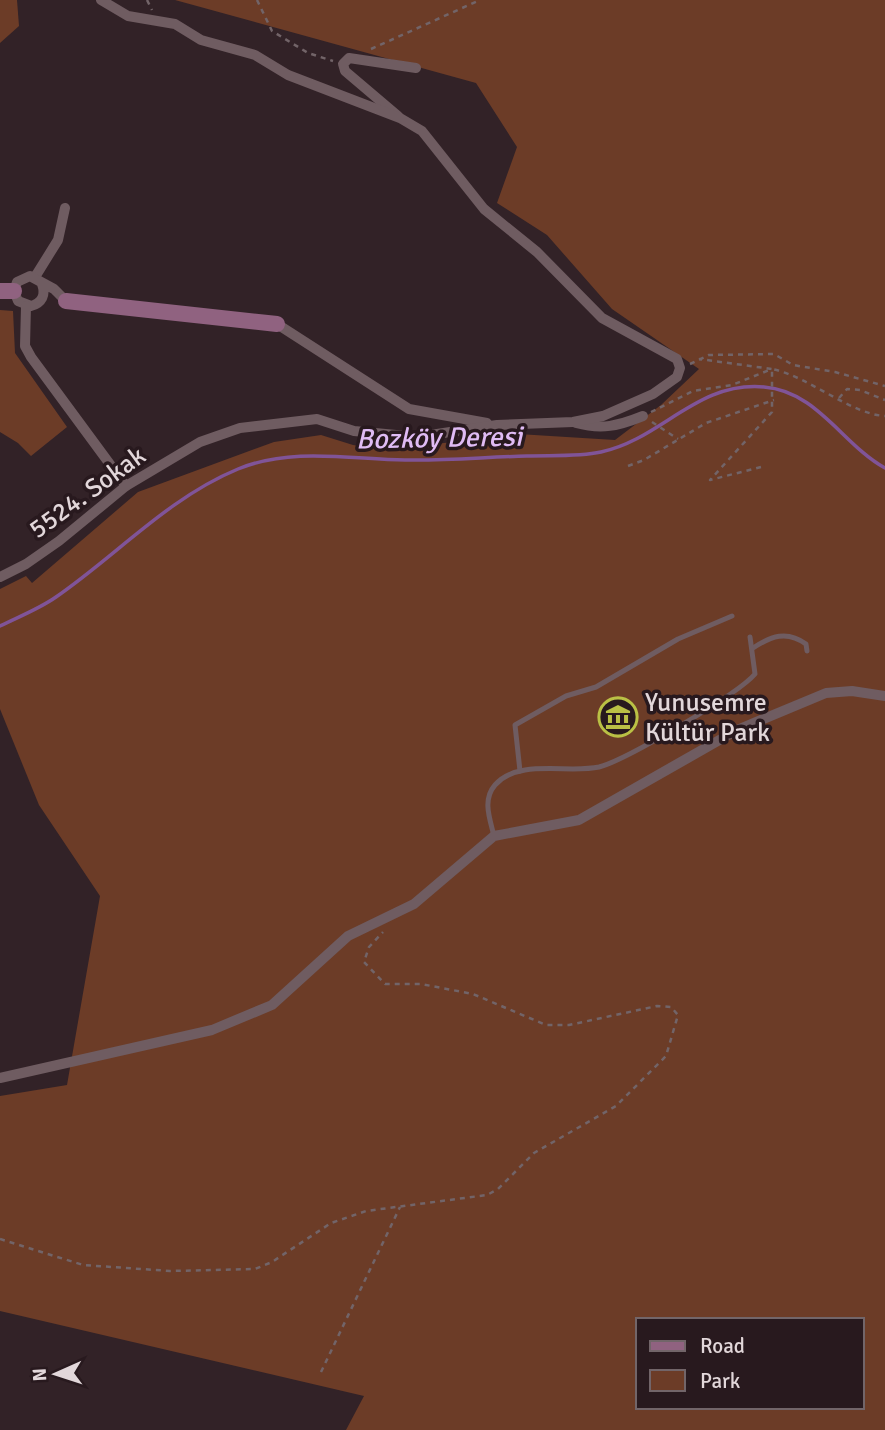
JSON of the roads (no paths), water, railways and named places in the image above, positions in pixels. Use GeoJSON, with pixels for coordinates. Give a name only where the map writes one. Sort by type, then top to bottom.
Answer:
{"type":"FeatureCollection","features":[{"type":"Feature","properties":{"kind":"street"},"geometry":{"type":"LineString","coordinates":[[101,0],[128,16],[175,24],[201,40],[255,55],[288,75],[400,118]]}},
{"type":"Feature","properties":{"kind":"street"},"geometry":{"type":"LineString","coordinates":[[400,118],[345,71],[346,61],[416,68]]}},
{"type":"Feature","properties":{"kind":"street","name":"5524. Sokak"},"geometry":{"type":"LineString","coordinates":[[0,577],[26,564],[59,541],[126,486],[200,442],[240,428],[281,421],[317,419],[354,431],[417,437],[497,425],[573,422],[603,416],[653,394],[677,377],[680,368],[677,359],[602,317],[537,252],[484,208],[422,131],[400,118]]}},
{"type":"Feature","properties":{"kind":"street"},"geometry":{"type":"LineString","coordinates":[[43,298],[39,281],[58,240],[65,208]]}},
{"type":"Feature","properties":{"kind":"street"},"geometry":{"type":"LineString","coordinates":[[66,300],[39,281],[21,279],[7,291],[26,306],[36,305],[43,298],[277,324],[410,409],[497,425]]}},
{"type":"Feature","properties":{"kind":"street"},"geometry":{"type":"LineString","coordinates":[[26,306],[25,346],[31,357],[126,486]]}},
{"type":"Feature","properties":{"kind":"street"},"geometry":{"type":"LineString","coordinates":[[573,422],[596,428],[616,427],[646,418]]}},
{"type":"Feature","properties":{"kind":"street"},"geometry":{"type":"LineString","coordinates":[[0,1078],[212,1030],[272,1005],[348,936],[414,904],[494,836],[579,820],[737,730],[826,693],[852,691],[885,696]]}},
{"type":"Feature","properties":{"kind":"lane"},"geometry":{"type":"LineString","coordinates":[[520,771],[515,725],[566,696],[596,687],[678,639],[732,616]]}},
{"type":"Feature","properties":{"kind":"lane"},"geometry":{"type":"LineString","coordinates":[[752,648],[768,638],[787,634],[806,644],[807,651]]}},
{"type":"Feature","properties":{"kind":"lane"},"geometry":{"type":"LineString","coordinates":[[494,836],[487,802],[496,784],[520,771],[600,767],[671,730],[745,686],[755,674],[750,637]]}},
{"type":"Feature","properties":{"kind":"waterway","name":"Bozköy Deresi"},"geometry":{"type":"LineString","coordinates":[[0,626],[56,597],[189,495],[238,469],[279,458],[321,456],[435,460],[592,454],[643,436],[719,393],[740,388],[764,387],[783,391],[815,408],[856,446],[885,468]]}},
{"type":"Feature","properties":{"kind":"place","name":"Yunusemre Kültür Park"},"geometry":{"type":"Point","coordinates":[618,717]}}]}
